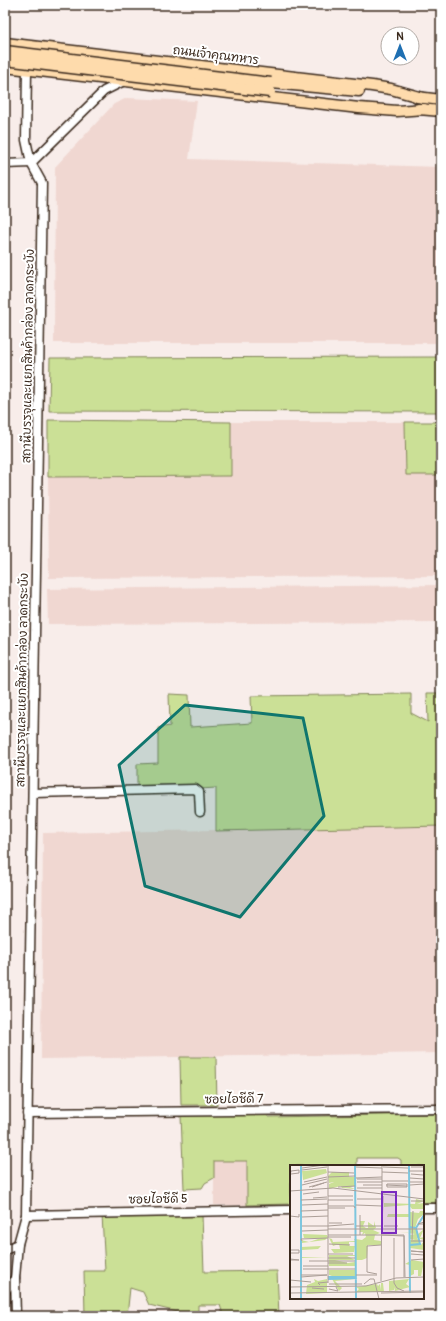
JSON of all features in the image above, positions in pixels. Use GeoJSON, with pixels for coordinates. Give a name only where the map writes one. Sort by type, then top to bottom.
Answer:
{"type":"FeatureCollection","features":[{"type":"Feature","properties":{"kind":"main road","name":"ถนนเจ้าคุณทหาร"},"geometry":{"type":"LineString","coordinates":[[5,43],[372,86],[391,89],[424,98]]}},
{"type":"Feature","properties":{"kind":"main road"},"geometry":{"type":"LineString","coordinates":[[27,45],[27,70]]}},
{"type":"Feature","properties":{"kind":"main road","name":"ถนนเจ้าคุณทหาร"},"geometry":{"type":"LineString","coordinates":[[5,51],[441,112]]}},
{"type":"Feature","properties":{"kind":"main road","name":"ถนนเจ้าคุณทหาร"},"geometry":{"type":"LineString","coordinates":[[5,60],[271,88],[441,100]]}},
{"type":"Feature","properties":{"kind":"main road","name":"ถนนเจ้าคุณทหาร"},"geometry":{"type":"LineString","coordinates":[[5,68],[359,108],[397,111],[424,109]]}},
{"type":"Feature","properties":{"kind":"street","name":"สถานีบรรจุและแยกสินค้ากล่อง ลาดกระบัง"},"geometry":{"type":"LineString","coordinates":[[16,1316],[15,1278],[18,1244],[26,1215],[42,184],[31,163],[26,133],[27,70]]}},
{"type":"Feature","properties":{"kind":"street"},"geometry":{"type":"LineString","coordinates":[[5,164],[31,163],[104,91],[122,82]]}},
{"type":"Feature","properties":{"kind":"street"},"geometry":{"type":"LineString","coordinates":[[32,793],[195,789],[199,792],[200,812]]}},
{"type":"Feature","properties":{"kind":"street","name":"ซอยไอซีดี 7"},"geometry":{"type":"LineString","coordinates":[[27,1113],[441,1109]]}},
{"type":"Feature","properties":{"kind":"street"},"geometry":{"type":"LineString","coordinates":[[424,1208],[441,1208]]}},
{"type":"Feature","properties":{"kind":"street","name":"ซอยไอซีดี 5"},"geometry":{"type":"LineString","coordinates":[[26,1215],[290,1210]]}},
{"type":"Feature","properties":{"kind":"street"},"geometry":{"type":"LineString","coordinates":[[5,1250],[18,1244]]}},
{"type":"Feature","properties":{"kind":"street"},"geometry":{"type":"LineString","coordinates":[[5,1291],[15,1278]]}},
{"type":"Feature","properties":{"kind":"highlighted area"},"geometry":{"type":"Polygon","coordinates":[[[185,705],[303,718],[324,816],[240,917],[145,886],[119,765],[185,705]]]}},
{"type":"Feature","properties":{"kind":"shaded area"},"geometry":{"type":"Polygon","coordinates":[[[127,98],[197,101],[189,159],[441,167],[441,343],[54,343],[55,167],[114,104],[127,98]]]}},
{"type":"Feature","properties":{"kind":"shaded area"},"geometry":{"type":"Polygon","coordinates":[[[231,422],[405,422],[406,475],[441,475],[441,576],[49,578],[48,477],[231,476],[231,422]]]}},
{"type":"Feature","properties":{"kind":"shaded area"},"geometry":{"type":"Polygon","coordinates":[[[441,585],[441,622],[48,624],[47,589],[441,585]]]}},
{"type":"Feature","properties":{"kind":"shaded area"},"geometry":{"type":"Polygon","coordinates":[[[441,826],[441,1053],[41,1059],[43,833],[441,826]]]}},
{"type":"Feature","properties":{"kind":"shaded area"},"geometry":{"type":"Polygon","coordinates":[[[214,1161],[247,1161],[247,1205],[214,1205],[214,1161]]]}},
{"type":"Feature","properties":{"kind":"green space"},"geometry":{"type":"Polygon","coordinates":[[[441,357],[441,412],[49,411],[50,358],[441,357]]]}},
{"type":"Feature","properties":{"kind":"green space"},"geometry":{"type":"Polygon","coordinates":[[[48,420],[231,422],[231,476],[48,477],[48,420]]]}},
{"type":"Feature","properties":{"kind":"green space"},"geometry":{"type":"Polygon","coordinates":[[[405,422],[441,422],[441,475],[406,475],[405,422]]]}},
{"type":"Feature","properties":{"kind":"green space"},"geometry":{"type":"Polygon","coordinates":[[[427,693],[441,693],[441,826],[216,831],[216,788],[137,793],[137,764],[158,763],[158,728],[170,726],[169,694],[189,695],[190,727],[252,723],[251,696],[411,694],[411,713],[428,722],[427,693]]]}},
{"type":"Feature","properties":{"kind":"green space"},"geometry":{"type":"Polygon","coordinates":[[[180,1057],[216,1057],[217,1105],[181,1105],[180,1057]]]}},
{"type":"Feature","properties":{"kind":"green space"},"geometry":{"type":"Polygon","coordinates":[[[268,1114],[268,1117],[441,1114],[441,1202],[424,1203],[424,1165],[401,1165],[401,1160],[398,1158],[357,1158],[357,1165],[290,1165],[290,1204],[247,1205],[247,1161],[214,1161],[214,1178],[205,1183],[202,1188],[184,1189],[181,1116],[268,1114]]]}},
{"type":"Feature","properties":{"kind":"green space"},"geometry":{"type":"Polygon","coordinates":[[[102,1215],[202,1215],[204,1272],[277,1271],[279,1316],[223,1314],[220,1305],[198,1305],[198,1316],[194,1316],[149,1305],[143,1292],[130,1288],[127,1316],[85,1316],[84,1271],[105,1271],[102,1215]]]}}]}
